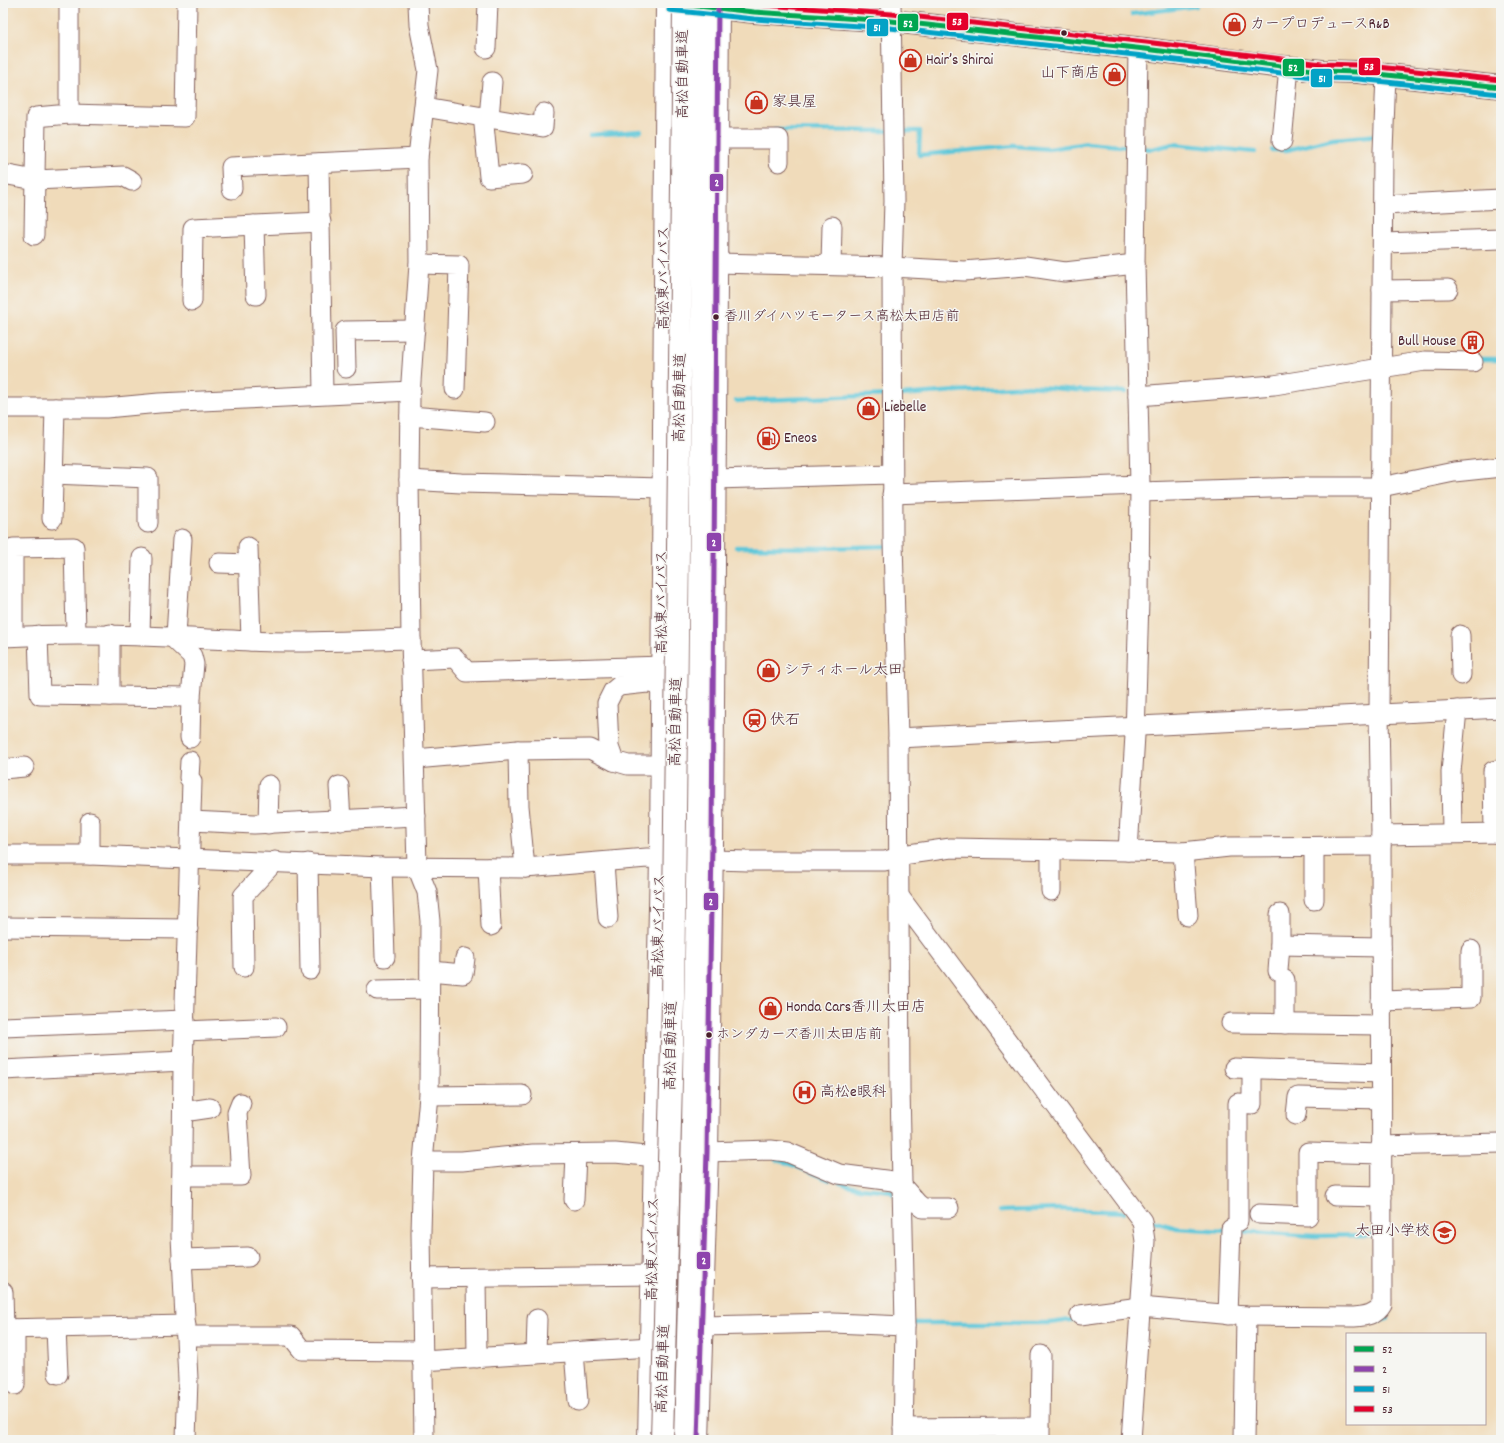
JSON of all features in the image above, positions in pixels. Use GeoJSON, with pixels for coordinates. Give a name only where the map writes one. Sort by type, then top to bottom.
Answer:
{"type":"FeatureCollection","features":[{"type":"Feature","properties":{"kind":"main road","name":"高松東バイパス"},"geometry":{"type":"LineString","coordinates":[[649,1440],[661,859],[667,3]]}},
{"type":"Feature","properties":{"kind":"main road"},"geometry":{"type":"LineString","coordinates":[[670,3],[891,12],[1138,48],[1288,67],[1501,87]]}},
{"type":"Feature","properties":{"kind":"main road","name":"高松自動車道"},"geometry":{"type":"LineString","coordinates":[[662,1440],[673,1010],[684,3]]}},
{"type":"Feature","properties":{"kind":"main road"},"geometry":{"type":"LineString","coordinates":[[698,1440],[707,1152],[712,860],[716,263],[716,139],[713,5]]}},
{"type":"Feature","properties":{"kind":"main road","name":"高松自動車道"},"geometry":{"type":"LineString","coordinates":[[685,1440],[695,1003],[703,376],[713,5]]}},
{"type":"Feature","properties":{"kind":"street"},"geometry":{"type":"LineString","coordinates":[[69,3],[69,114]]}},
{"type":"Feature","properties":{"kind":"street"},"geometry":{"type":"LineString","coordinates":[[34,235],[36,117],[69,114],[185,117],[187,3]]}},
{"type":"Feature","properties":{"kind":"street"},"geometry":{"type":"LineString","coordinates":[[418,3],[419,25],[428,70],[418,158],[419,264],[411,391],[409,480],[410,639],[415,759],[417,867],[426,892],[430,921],[429,1096],[423,1161],[421,1278],[424,1440]]}},
{"type":"Feature","properties":{"kind":"street"},"geometry":{"type":"LineString","coordinates":[[486,48],[488,3]]}},
{"type":"Feature","properties":{"kind":"street"},"geometry":{"type":"LineString","coordinates":[[891,12],[894,201],[892,267],[892,494],[898,738],[898,858],[905,1326],[903,1434],[1040,1434],[1041,1355]]}},
{"type":"Feature","properties":{"kind":"street"},"geometry":{"type":"LineString","coordinates":[[1128,851],[1135,726],[1140,489],[1135,264],[1138,48]]}},
{"type":"Feature","properties":{"kind":"street"},"geometry":{"type":"LineString","coordinates":[[1282,141],[1288,67]]}},
{"type":"Feature","properties":{"kind":"street"},"geometry":{"type":"LineString","coordinates":[[1080,1315],[1140,1308],[1237,1315],[1354,1317],[1371,1315],[1379,1309],[1383,1298],[1380,1099],[1381,841],[1379,713],[1383,151],[1386,75]]}},
{"type":"Feature","properties":{"kind":"street"},"geometry":{"type":"LineString","coordinates":[[492,82],[489,118],[484,125],[489,177],[522,174]]}},
{"type":"Feature","properties":{"kind":"street"},"geometry":{"type":"LineString","coordinates":[[424,107],[543,126],[544,113]]}},
{"type":"Feature","properties":{"kind":"street"},"geometry":{"type":"LineString","coordinates":[[716,139],[779,139],[779,162]]}},
{"type":"Feature","properties":{"kind":"street"},"geometry":{"type":"LineString","coordinates":[[232,189],[230,167],[418,158]]}},
{"type":"Feature","properties":{"kind":"street"},"geometry":{"type":"LineString","coordinates":[[320,163],[323,394]]}},
{"type":"Feature","properties":{"kind":"street"},"geometry":{"type":"LineString","coordinates":[[3,174],[35,180],[123,176],[132,181]]}},
{"type":"Feature","properties":{"kind":"street"},"geometry":{"type":"LineString","coordinates":[[1383,205],[1501,200]]}},
{"type":"Feature","properties":{"kind":"street"},"geometry":{"type":"LineString","coordinates":[[192,301],[192,228],[321,222]]}},
{"type":"Feature","properties":{"kind":"street"},"geometry":{"type":"LineString","coordinates":[[254,225],[256,295]]}},
{"type":"Feature","properties":{"kind":"street"},"geometry":{"type":"LineString","coordinates":[[831,265],[832,226]]}},
{"type":"Feature","properties":{"kind":"street"},"geometry":{"type":"LineString","coordinates":[[1383,244],[1501,239]]}},
{"type":"Feature","properties":{"kind":"street"},"geometry":{"type":"LineString","coordinates":[[716,263],[831,265],[976,271],[1025,266],[1064,272],[1135,264]]}},
{"type":"Feature","properties":{"kind":"street"},"geometry":{"type":"LineString","coordinates":[[419,264],[459,264],[455,389]]}},
{"type":"Feature","properties":{"kind":"street"},"geometry":{"type":"LineString","coordinates":[[1382,290],[1448,288]]}},
{"type":"Feature","properties":{"kind":"street"},"geometry":{"type":"LineString","coordinates":[[346,368],[345,331],[415,330]]}},
{"type":"Feature","properties":{"kind":"street"},"geometry":{"type":"LineString","coordinates":[[1138,396],[1274,385],[1424,361],[1473,362]]}},
{"type":"Feature","properties":{"kind":"street"},"geometry":{"type":"LineString","coordinates":[[3,408],[106,408],[159,402],[411,391]]}},
{"type":"Feature","properties":{"kind":"street"},"geometry":{"type":"LineString","coordinates":[[52,519],[56,408]]}},
{"type":"Feature","properties":{"kind":"street"},"geometry":{"type":"LineString","coordinates":[[410,416],[485,422]]}},
{"type":"Feature","properties":{"kind":"street"},"geometry":{"type":"LineString","coordinates":[[892,494],[1140,489],[1381,487],[1454,472],[1501,467]]}},
{"type":"Feature","properties":{"kind":"street"},"geometry":{"type":"LineString","coordinates":[[53,474],[148,478],[148,523]]}},
{"type":"Feature","properties":{"kind":"street"},"geometry":{"type":"LineString","coordinates":[[714,479],[892,474]]}},
{"type":"Feature","properties":{"kind":"street"},"geometry":{"type":"LineString","coordinates":[[409,480],[461,483],[663,488]]}},
{"type":"Feature","properties":{"kind":"street"},"geometry":{"type":"LineString","coordinates":[[182,539],[174,636],[192,656],[194,664],[191,697],[190,738]]}},
{"type":"Feature","properties":{"kind":"street"},"geometry":{"type":"LineString","coordinates":[[76,633],[74,547],[13,548],[8,636],[76,633],[174,636],[251,641],[410,639]]}},
{"type":"Feature","properties":{"kind":"street"},"geometry":{"type":"LineString","coordinates":[[219,563],[248,556],[251,641]]}},
{"type":"Feature","properties":{"kind":"street"},"geometry":{"type":"LineString","coordinates":[[140,635],[142,558]]}},
{"type":"Feature","properties":{"kind":"street"},"geometry":{"type":"LineString","coordinates":[[110,634],[110,696]]}},
{"type":"Feature","properties":{"kind":"street"},"geometry":{"type":"LineString","coordinates":[[38,635],[40,695],[191,697]]}},
{"type":"Feature","properties":{"kind":"street"},"geometry":{"type":"LineString","coordinates":[[1460,635],[1461,675]]}},
{"type":"Feature","properties":{"kind":"street"},"geometry":{"type":"LineString","coordinates":[[411,660],[455,658],[467,672],[663,675]]}},
{"type":"Feature","properties":{"kind":"street"},"geometry":{"type":"LineString","coordinates":[[614,761],[609,747],[607,703],[610,696],[619,686],[647,683],[663,675]]}},
{"type":"Feature","properties":{"kind":"street"},"geometry":{"type":"LineString","coordinates":[[898,738],[1501,708]]}},
{"type":"Feature","properties":{"kind":"street"},"geometry":{"type":"LineString","coordinates":[[1452,833],[1451,772],[1457,710]]}},
{"type":"Feature","properties":{"kind":"street"},"geometry":{"type":"LineString","coordinates":[[415,759],[518,750],[590,749],[614,761],[628,765],[662,765]]}},
{"type":"Feature","properties":{"kind":"street"},"geometry":{"type":"LineString","coordinates":[[518,750],[519,806],[525,868]]}},
{"type":"Feature","properties":{"kind":"street"},"geometry":{"type":"LineString","coordinates":[[186,1440],[188,1379],[182,1259],[182,1112],[192,781],[189,778],[190,761]]}},
{"type":"Feature","properties":{"kind":"street"},"geometry":{"type":"LineString","coordinates":[[3,769],[24,767]]}},
{"type":"Feature","properties":{"kind":"street"},"geometry":{"type":"LineString","coordinates":[[3,855],[90,855],[189,858],[382,867],[525,868],[604,863],[647,858],[885,861],[910,854],[951,848],[1183,852],[1229,847],[1314,847],[1452,833],[1498,833],[1493,771],[1501,769]]}},
{"type":"Feature","properties":{"kind":"street"},"geometry":{"type":"LineString","coordinates":[[268,824],[269,785]]}},
{"type":"Feature","properties":{"kind":"street"},"geometry":{"type":"LineString","coordinates":[[339,786],[341,821]]}},
{"type":"Feature","properties":{"kind":"street"},"geometry":{"type":"LineString","coordinates":[[191,821],[268,824],[416,816]]}},
{"type":"Feature","properties":{"kind":"street"},"geometry":{"type":"LineString","coordinates":[[90,822],[90,855]]}},
{"type":"Feature","properties":{"kind":"street"},"geometry":{"type":"LineString","coordinates":[[1314,847],[1314,900]]}},
{"type":"Feature","properties":{"kind":"street"},"geometry":{"type":"LineString","coordinates":[[1051,850],[1051,891]]}},
{"type":"Feature","properties":{"kind":"street"},"geometry":{"type":"LineString","coordinates":[[1183,852],[1188,916]]}},
{"type":"Feature","properties":{"kind":"street"},"geometry":{"type":"LineString","coordinates":[[244,967],[242,896],[275,861]]}},
{"type":"Feature","properties":{"kind":"street"},"geometry":{"type":"LineString","coordinates":[[308,863],[310,970]]}},
{"type":"Feature","properties":{"kind":"street"},"geometry":{"type":"LineString","coordinates":[[604,863],[608,918]]}},
{"type":"Feature","properties":{"kind":"street"},"geometry":{"type":"LineString","coordinates":[[380,950],[382,867]]}},
{"type":"Feature","properties":{"kind":"street"},"geometry":{"type":"LineString","coordinates":[[488,868],[491,926]]}},
{"type":"Feature","properties":{"kind":"street"},"geometry":{"type":"LineString","coordinates":[[899,896],[1142,1221],[1144,1241],[1130,1440]]}},
{"type":"Feature","properties":{"kind":"street"},"geometry":{"type":"LineString","coordinates":[[1280,914],[1280,945],[1285,1024]]}},
{"type":"Feature","properties":{"kind":"street"},"geometry":{"type":"LineString","coordinates":[[3,927],[188,929]]}},
{"type":"Feature","properties":{"kind":"street"},"geometry":{"type":"LineString","coordinates":[[1280,945],[1381,946]]}},
{"type":"Feature","properties":{"kind":"street"},"geometry":{"type":"LineString","coordinates":[[1381,1001],[1471,998],[1471,950]]}},
{"type":"Feature","properties":{"kind":"street"},"geometry":{"type":"LineString","coordinates":[[377,990],[463,974],[465,958]]}},
{"type":"Feature","properties":{"kind":"street"},"geometry":{"type":"LineString","coordinates":[[1231,1023],[1381,1025]]}},
{"type":"Feature","properties":{"kind":"street"},"geometry":{"type":"LineString","coordinates":[[3,1027],[185,1025],[276,1027]]}},
{"type":"Feature","properties":{"kind":"street"},"geometry":{"type":"LineString","coordinates":[[3,1070],[183,1061]]}},
{"type":"Feature","properties":{"kind":"street"},"geometry":{"type":"LineString","coordinates":[[1244,1440],[1234,1225],[1238,1103],[1252,1104],[1243,1068],[1381,1073]]}},
{"type":"Feature","properties":{"kind":"street"},"geometry":{"type":"LineString","coordinates":[[429,1096],[522,1095]]}},
{"type":"Feature","properties":{"kind":"street"},"geometry":{"type":"LineString","coordinates":[[1296,1115],[1298,1097],[1380,1099]]}},
{"type":"Feature","properties":{"kind":"street"},"geometry":{"type":"LineString","coordinates":[[182,1176],[242,1176],[238,1113],[242,1103]]}},
{"type":"Feature","properties":{"kind":"street"},"geometry":{"type":"LineString","coordinates":[[182,1112],[210,1108]]}},
{"type":"Feature","properties":{"kind":"street"},"geometry":{"type":"LineString","coordinates":[[1259,1214],[1308,1216],[1308,1152],[1381,1150],[1501,1143]]}},
{"type":"Feature","properties":{"kind":"street"},"geometry":{"type":"LineString","coordinates":[[707,1152],[787,1152],[839,1174],[893,1181],[902,1186],[923,1208],[949,1208]]}},
{"type":"Feature","properties":{"kind":"street"},"geometry":{"type":"LineString","coordinates":[[423,1161],[462,1161],[533,1154],[576,1155],[615,1153],[656,1157]]}},
{"type":"Feature","properties":{"kind":"street"},"geometry":{"type":"LineString","coordinates":[[574,1200],[576,1155]]}},
{"type":"Feature","properties":{"kind":"street"},"geometry":{"type":"LineString","coordinates":[[1335,1196],[1382,1196]]}},
{"type":"Feature","properties":{"kind":"street"},"geometry":{"type":"LineString","coordinates":[[182,1259],[248,1256]]}},
{"type":"Feature","properties":{"kind":"street"},"geometry":{"type":"LineString","coordinates":[[421,1278],[653,1275]]}},
{"type":"Feature","properties":{"kind":"street"},"geometry":{"type":"LineString","coordinates":[[476,1278],[477,1358]]}},
{"type":"Feature","properties":{"kind":"street"},"geometry":{"type":"LineString","coordinates":[[3,1292],[15,1385]]}},
{"type":"Feature","properties":{"kind":"street"},"geometry":{"type":"LineString","coordinates":[[536,1354],[537,1319]]}},
{"type":"Feature","properties":{"kind":"street"},"geometry":{"type":"LineString","coordinates":[[702,1326],[833,1323],[905,1326]]}},
{"type":"Feature","properties":{"kind":"street"},"geometry":{"type":"LineString","coordinates":[[7,1329],[186,1330],[291,1336],[302,1350],[477,1358],[652,1347]]}},
{"type":"Feature","properties":{"kind":"street"},"geometry":{"type":"LineString","coordinates":[[56,1329],[58,1374]]}},
{"type":"Feature","properties":{"kind":"street"},"geometry":{"type":"LineString","coordinates":[[574,1352],[578,1401]]}},
{"type":"Feature","properties":{"kind":"waterway"},"geometry":{"type":"LineString","coordinates":[[1132,14],[1196,6]]}},
{"type":"Feature","properties":{"kind":"waterway"},"geometry":{"type":"LineString","coordinates":[[775,130],[888,131]]}},
{"type":"Feature","properties":{"kind":"waterway"},"geometry":{"type":"LineString","coordinates":[[590,135],[641,131]]}},
{"type":"Feature","properties":{"kind":"waterway"},"geometry":{"type":"LineString","coordinates":[[897,131],[920,131],[919,155],[1014,146],[1049,149],[1087,143],[1131,147]]}},
{"type":"Feature","properties":{"kind":"waterway"},"geometry":{"type":"LineString","coordinates":[[1272,150],[1287,150],[1333,139],[1380,135]]}},
{"type":"Feature","properties":{"kind":"waterway"},"geometry":{"type":"LineString","coordinates":[[1141,148],[1152,149],[1173,144],[1255,152]]}},
{"type":"Feature","properties":{"kind":"waterway"},"geometry":{"type":"LineString","coordinates":[[1475,359],[1501,359]]}},
{"type":"Feature","properties":{"kind":"waterway"},"geometry":{"type":"LineString","coordinates":[[900,395],[1029,386],[1126,392]]}},
{"type":"Feature","properties":{"kind":"waterway"},"geometry":{"type":"LineString","coordinates":[[736,401],[889,395]]}},
{"type":"Feature","properties":{"kind":"waterway"},"geometry":{"type":"LineString","coordinates":[[736,547],[819,548],[888,546]]}},
{"type":"Feature","properties":{"kind":"waterway"},"geometry":{"type":"LineString","coordinates":[[776,1160],[785,1162],[829,1180]]}},
{"type":"Feature","properties":{"kind":"waterway"},"geometry":{"type":"LineString","coordinates":[[840,1183],[859,1188],[892,1191],[893,1194]]}},
{"type":"Feature","properties":{"kind":"waterway"},"geometry":{"type":"LineString","coordinates":[[1000,1211],[1061,1209],[1124,1212]]}},
{"type":"Feature","properties":{"kind":"waterway"},"geometry":{"type":"LineString","coordinates":[[1151,1221],[1177,1228],[1227,1231]]}},
{"type":"Feature","properties":{"kind":"waterway"},"geometry":{"type":"LineString","coordinates":[[1234,1231],[1315,1236],[1372,1235]]}},
{"type":"Feature","properties":{"kind":"waterway"},"geometry":{"type":"LineString","coordinates":[[913,1327],[913,1323],[1051,1323],[1077,1319]]}},
{"type":"Feature","properties":{"kind":"waterway"},"geometry":{"type":"LineString","coordinates":[[1373,1322],[1387,1319]]}},
{"type":"Feature","properties":{"kind":"transit line","name":"52"},"geometry":{"type":"LineString","coordinates":[[670,3],[754,12],[891,21],[1145,49],[1322,71],[1358,72],[1501,87]]}},
{"type":"Feature","properties":{"kind":"transit line","name":"2"},"geometry":{"type":"LineString","coordinates":[[698,1440],[707,1152],[712,844],[718,3]]}},
{"type":"Feature","properties":{"kind":"transit line","name":"53"},"geometry":{"type":"LineString","coordinates":[[736,3],[892,14],[1146,42],[1322,64],[1359,65],[1501,80]]}},
{"type":"Feature","properties":{"kind":"transit line","name":"51"},"geometry":{"type":"LineString","coordinates":[[669,10],[754,19],[890,28],[1144,56],[1321,78],[1358,79],[1500,94]]}},
{"type":"Feature","properties":{"kind":"place","name":"カープロデュースR&B"},"geometry":{"type":"Point","coordinates":[1235,25]}},
{"type":"Feature","properties":{"kind":"place","name":"Hair’s Shirai"},"geometry":{"type":"Point","coordinates":[911,61]}},
{"type":"Feature","properties":{"kind":"place","name":"山下商店"},"geometry":{"type":"Point","coordinates":[1115,74]}},
{"type":"Feature","properties":{"kind":"place","name":"家具屋"},"geometry":{"type":"Point","coordinates":[757,103]}},
{"type":"Feature","properties":{"kind":"place","name":"香川ダイハツモータース高松太田店前"},"geometry":{"type":"Point","coordinates":[716,317]}},
{"type":"Feature","properties":{"kind":"place","name":"Bull House"},"geometry":{"type":"Point","coordinates":[1472,342]}},
{"type":"Feature","properties":{"kind":"place","name":"Liebelle"},"geometry":{"type":"Point","coordinates":[869,408]}},
{"type":"Feature","properties":{"kind":"place","name":"Eneos"},"geometry":{"type":"Point","coordinates":[768,439]}},
{"type":"Feature","properties":{"kind":"place","name":"シティホール太田"},"geometry":{"type":"Point","coordinates":[768,671]}},
{"type":"Feature","properties":{"kind":"place","name":"伏石"},"geometry":{"type":"Point","coordinates":[755,721]}},
{"type":"Feature","properties":{"kind":"place","name":"Honda Cars香川太田店"},"geometry":{"type":"Point","coordinates":[770,1008]}},
{"type":"Feature","properties":{"kind":"place","name":"ホンダカーズ香川太田店前"},"geometry":{"type":"Point","coordinates":[709,1035]}},
{"type":"Feature","properties":{"kind":"place","name":"高松e眼科"},"geometry":{"type":"Point","coordinates":[805,1093]}},
{"type":"Feature","properties":{"kind":"place","name":"太田小学校"},"geometry":{"type":"Point","coordinates":[1445,1232]}}]}
